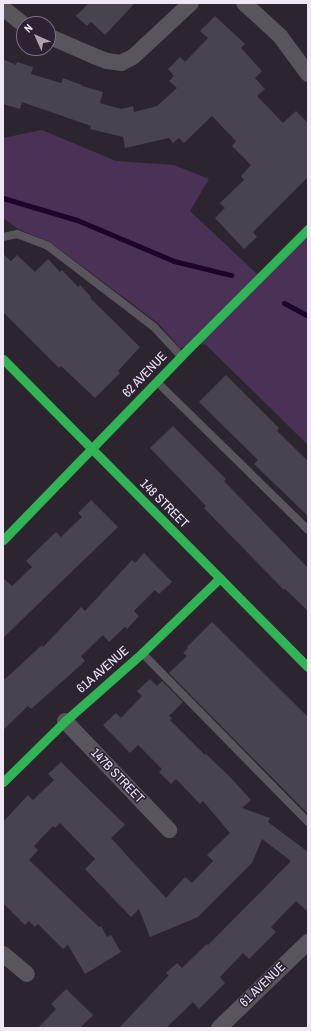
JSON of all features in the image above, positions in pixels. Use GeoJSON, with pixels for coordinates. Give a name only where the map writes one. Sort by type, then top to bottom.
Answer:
{"type":"FeatureCollection","features":[{"type":"Feature","properties":{"kind":"street"},"geometry":{"type":"LineString","coordinates":[[56,39],[107,61],[121,63],[133,58],[191,3]]}},
{"type":"Feature","properties":{"kind":"street"},"geometry":{"type":"LineString","coordinates":[[244,3],[280,36],[308,74]]}},
{"type":"Feature","properties":{"kind":"street"},"geometry":{"type":"LineString","coordinates":[[3,8],[16,19]]}},
{"type":"Feature","properties":{"kind":"street","name":"62 AVENUE"},"geometry":{"type":"LineString","coordinates":[[3,540],[10,527],[91,449],[181,356],[308,229]]}},
{"type":"Feature","properties":{"kind":"street","name":"148 STREET"},"geometry":{"type":"LineString","coordinates":[[3,359],[308,667]]}},
{"type":"Feature","properties":{"kind":"street","name":"61A AVENUE"},"geometry":{"type":"LineString","coordinates":[[3,782],[65,721],[142,653],[220,578]]}},
{"type":"Feature","properties":{"kind":"street","name":"147B STREET"},"geometry":{"type":"LineString","coordinates":[[65,721],[169,830]]}},
{"type":"Feature","properties":{"kind":"street","name":"61 AVENUE"},"geometry":{"type":"LineString","coordinates":[[219,1028],[308,942]]}},
{"type":"Feature","properties":{"kind":"street"},"geometry":{"type":"LineString","coordinates":[[3,954],[27,974]]}},
{"type":"Feature","properties":{"kind":"lane"},"geometry":{"type":"LineString","coordinates":[[3,237],[16,234],[48,246],[154,327],[181,356]]}},
{"type":"Feature","properties":{"kind":"lane"},"geometry":{"type":"LineString","coordinates":[[157,382],[308,530]]}},
{"type":"Feature","properties":{"kind":"lane"},"geometry":{"type":"LineString","coordinates":[[142,653],[308,822]]}},
{"type":"Feature","properties":{"kind":"shaded area"},"geometry":{"type":"Polygon","coordinates":[[[42,130],[116,161],[174,165],[209,179],[190,211],[257,274],[308,236],[308,445],[205,344],[180,348],[159,324],[50,242],[18,229],[3,218],[3,138],[42,130]]]}},
{"type":"Feature","properties":{"kind":"building"},"geometry":{"type":"Polygon","coordinates":[[[89,3],[135,3],[105,35],[91,22],[87,26],[76,16],[89,3]]]}},
{"type":"Feature","properties":{"kind":"building"},"geometry":{"type":"Polygon","coordinates":[[[215,16],[245,44],[241,48],[262,71],[255,78],[265,89],[257,96],[283,123],[296,111],[308,123],[308,177],[253,232],[257,237],[244,249],[215,218],[225,208],[220,203],[244,180],[241,176],[251,165],[232,146],[236,141],[212,116],[184,143],[179,138],[173,143],[169,138],[125,148],[123,137],[90,129],[91,126],[22,102],[20,109],[3,104],[3,59],[16,65],[17,62],[33,67],[31,74],[61,83],[63,78],[82,86],[103,92],[100,103],[121,109],[133,106],[134,112],[157,106],[177,88],[169,81],[174,76],[168,69],[180,57],[185,62],[208,38],[200,31],[215,16]]]}},
{"type":"Feature","properties":{"kind":"building"},"geometry":{"type":"Polygon","coordinates":[[[3,254],[11,261],[17,255],[35,272],[48,259],[60,272],[62,270],[78,287],[80,285],[91,297],[90,298],[140,347],[118,371],[120,373],[95,398],[61,366],[59,368],[3,312],[3,254]]]}},
{"type":"Feature","properties":{"kind":"building"},"geometry":{"type":"Polygon","coordinates":[[[226,375],[279,428],[277,431],[308,461],[308,516],[254,464],[258,460],[199,402],[226,375]]]}},
{"type":"Feature","properties":{"kind":"building"},"geometry":{"type":"Polygon","coordinates":[[[173,426],[226,479],[224,481],[308,568],[308,611],[285,589],[284,590],[204,508],[206,506],[150,448],[173,426]]]}},
{"type":"Feature","properties":{"kind":"building"},"geometry":{"type":"Polygon","coordinates":[[[91,500],[118,527],[3,638],[3,578],[12,586],[32,567],[26,561],[56,532],[61,537],[82,517],[78,513],[91,500]]]}},
{"type":"Feature","properties":{"kind":"building"},"geometry":{"type":"Polygon","coordinates":[[[144,553],[172,582],[159,594],[155,590],[134,611],[139,616],[127,629],[125,627],[109,642],[103,635],[81,656],[85,661],[31,709],[28,706],[3,730],[3,681],[42,645],[43,647],[81,607],[85,611],[132,560],[135,563],[144,553]]]}},
{"type":"Feature","properties":{"kind":"building"},"geometry":{"type":"Polygon","coordinates":[[[212,622],[308,717],[308,814],[169,673],[187,656],[183,653],[188,648],[187,647],[212,622]]]}},
{"type":"Feature","properties":{"kind":"building"},"geometry":{"type":"Polygon","coordinates":[[[150,679],[157,686],[162,681],[183,702],[169,716],[172,718],[170,720],[205,755],[206,754],[231,778],[251,800],[242,808],[270,818],[268,822],[308,852],[308,912],[296,901],[271,927],[276,932],[249,959],[243,953],[220,977],[225,983],[199,1009],[193,1002],[166,1028],[119,1028],[169,975],[166,973],[177,963],[182,968],[207,944],[208,945],[291,861],[262,839],[252,863],[198,917],[150,937],[139,909],[131,917],[85,869],[95,859],[60,823],[55,828],[53,826],[34,846],[38,850],[29,860],[99,927],[101,926],[107,937],[111,935],[121,952],[85,974],[68,945],[63,949],[38,924],[35,927],[29,921],[25,925],[3,903],[3,822],[28,795],[33,800],[54,780],[48,774],[61,762],[125,825],[111,838],[166,898],[185,877],[192,883],[213,861],[207,855],[230,833],[203,801],[200,804],[176,779],[171,784],[159,772],[162,769],[138,745],[130,753],[103,725],[116,713],[121,718],[142,696],[137,691],[150,679]]]}},
{"type":"Feature","properties":{"kind":"building"},"geometry":{"type":"Polygon","coordinates":[[[66,989],[93,1015],[80,1028],[38,1028],[56,1009],[51,1004],[66,989]]]}},
{"type":"Feature","properties":{"kind":"waterway"},"geometry":{"type":"LineString","coordinates":[[3,198],[77,220],[174,261],[231,275]]}},
{"type":"Feature","properties":{"kind":"waterway"},"geometry":{"type":"LineString","coordinates":[[284,303],[308,316]]}},
{"type":"Feature","properties":{"kind":"traffic: fast"},"geometry":{"type":"LineString","coordinates":[[3,540],[181,356],[308,229]]}},
{"type":"Feature","properties":{"kind":"traffic: fast"},"geometry":{"type":"LineString","coordinates":[[3,359],[308,667]]}},
{"type":"Feature","properties":{"kind":"traffic: fast"},"geometry":{"type":"LineString","coordinates":[[3,782],[65,721],[142,653],[220,578]]}}]}
